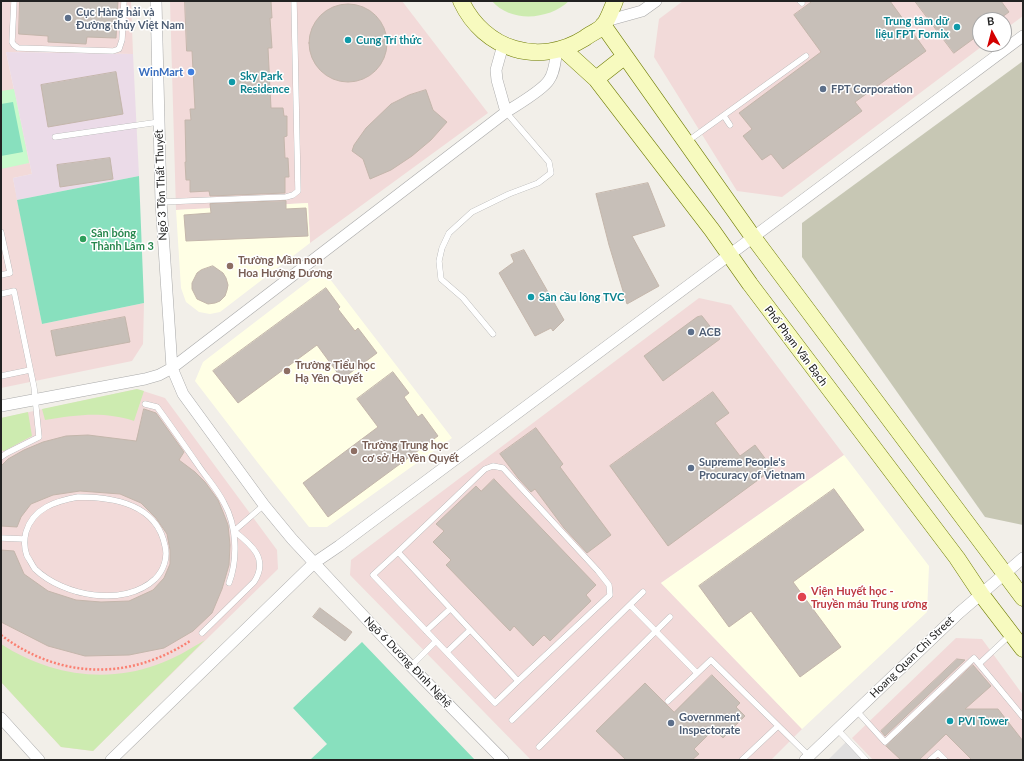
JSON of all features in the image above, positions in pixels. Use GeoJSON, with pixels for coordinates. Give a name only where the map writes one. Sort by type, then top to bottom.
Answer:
{"type":"FeatureCollection","features":[{"type":"Feature","properties":{"kind":"main road"},"geometry":{"type":"LineString","coordinates":[[461,1],[466,12],[477,26],[491,38],[504,46],[526,52],[560,50],[576,43],[604,23],[615,1]]}},
{"type":"Feature","properties":{"kind":"main road"},"geometry":{"type":"LineString","coordinates":[[604,23],[624,57],[753,238],[1023,598]]}},
{"type":"Feature","properties":{"kind":"main road","name":"Phố Phạm Văn Bạch"},"geometry":{"type":"LineString","coordinates":[[560,50],[596,79],[712,230],[754,291],[957,558],[981,594],[1023,649]]}},
{"type":"Feature","properties":{"kind":"main road"},"geometry":{"type":"LineString","coordinates":[[596,79],[624,57]]}},
{"type":"Feature","properties":{"kind":"street","name":"Ngõ 3 Tôn Thất Thuyết"},"geometry":{"type":"LineString","coordinates":[[156,1],[161,202],[172,368],[183,394],[264,505]]}},
{"type":"Feature","properties":{"kind":"street"},"geometry":{"type":"LineString","coordinates":[[604,23],[642,11],[656,1]]}},
{"type":"Feature","properties":{"kind":"street"},"geometry":{"type":"LineString","coordinates":[[111,760],[314,563],[339,546],[1023,36]]}},
{"type":"Feature","properties":{"kind":"street"},"geometry":{"type":"LineString","coordinates":[[504,46],[496,70],[497,80],[506,112]]}},
{"type":"Feature","properties":{"kind":"street"},"geometry":{"type":"LineString","coordinates":[[1,406],[145,379],[159,375],[172,368],[506,112],[549,81],[560,50]]}},
{"type":"Feature","properties":{"kind":"street","name":"Ngõ 6 Dương Đình Nghệ"},"geometry":{"type":"LineString","coordinates":[[264,505],[314,563],[411,666],[503,760]]}},
{"type":"Feature","properties":{"kind":"street","name":"Hoang Quan Chi Street"},"geometry":{"type":"LineString","coordinates":[[807,758],[959,613],[1023,558]]}},
{"type":"Feature","properties":{"kind":"street"},"geometry":{"type":"LineString","coordinates":[[1,718],[39,760]]}},
{"type":"Feature","properties":{"kind":"lane"},"geometry":{"type":"LineString","coordinates":[[14,1],[12,42],[18,48],[113,51],[118,49],[122,40],[124,1]]}},
{"type":"Feature","properties":{"kind":"lane"},"geometry":{"type":"LineString","coordinates":[[161,202],[293,196],[298,191],[294,1]]}},
{"type":"Feature","properties":{"kind":"lane"},"geometry":{"type":"LineString","coordinates":[[686,142],[806,56]]}},
{"type":"Feature","properties":{"kind":"lane"},"geometry":{"type":"LineString","coordinates":[[493,334],[463,298],[441,279],[439,261],[442,248],[449,233],[472,212],[509,194],[538,183],[551,173],[549,162],[506,112]]}},
{"type":"Feature","properties":{"kind":"lane"},"geometry":{"type":"LineString","coordinates":[[724,116],[730,125]]}},
{"type":"Feature","properties":{"kind":"lane"},"geometry":{"type":"LineString","coordinates":[[55,137],[159,122]]}},
{"type":"Feature","properties":{"kind":"lane"},"geometry":{"type":"LineString","coordinates":[[1,232],[10,273],[1,275]]}},
{"type":"Feature","properties":{"kind":"lane"},"geometry":{"type":"LineString","coordinates":[[1,294],[14,291],[34,387],[34,399],[40,437],[1,457]]}},
{"type":"Feature","properties":{"kind":"lane"},"geometry":{"type":"LineString","coordinates":[[1,376],[30,370]]}},
{"type":"Feature","properties":{"kind":"lane"},"geometry":{"type":"LineString","coordinates":[[145,404],[157,406],[225,503],[234,531],[235,561],[233,574],[229,583]]}},
{"type":"Feature","properties":{"kind":"lane"},"geometry":{"type":"LineString","coordinates":[[493,466],[503,468],[604,578],[609,586],[610,594],[494,703],[373,575],[398,552],[485,469],[493,466]]}},
{"type":"Feature","properties":{"kind":"lane"},"geometry":{"type":"LineString","coordinates":[[78,497],[101,497],[131,505],[141,510],[152,519],[159,528],[163,537],[166,558],[162,569],[155,579],[143,587],[125,593],[106,596],[85,594],[65,588],[49,580],[34,568],[26,552],[24,540],[28,525],[37,513],[48,506],[56,502],[78,497]]}},
{"type":"Feature","properties":{"kind":"lane"},"geometry":{"type":"LineString","coordinates":[[234,531],[264,505]]}},
{"type":"Feature","properties":{"kind":"lane"},"geometry":{"type":"LineString","coordinates":[[202,633],[254,582],[259,572],[259,557],[234,531]]}},
{"type":"Feature","properties":{"kind":"lane"},"geometry":{"type":"LineString","coordinates":[[1,538],[24,540]]}},
{"type":"Feature","properties":{"kind":"lane"},"geometry":{"type":"LineString","coordinates":[[398,552],[518,681]]}},
{"type":"Feature","properties":{"kind":"lane"},"geometry":{"type":"LineString","coordinates":[[512,720],[643,592]]}},
{"type":"Feature","properties":{"kind":"lane"},"geometry":{"type":"LineString","coordinates":[[630,605],[697,673]]}},
{"type":"Feature","properties":{"kind":"lane"},"geometry":{"type":"LineString","coordinates":[[426,631],[450,609]]}},
{"type":"Feature","properties":{"kind":"lane"},"geometry":{"type":"LineString","coordinates":[[539,747],[670,616]]}},
{"type":"Feature","properties":{"kind":"lane"},"geometry":{"type":"LineString","coordinates":[[447,652],[470,630]]}},
{"type":"Feature","properties":{"kind":"lane"},"geometry":{"type":"LineString","coordinates":[[979,664],[1012,633]]}},
{"type":"Feature","properties":{"kind":"lane"},"geometry":{"type":"LineString","coordinates":[[411,666],[436,641]]}},
{"type":"Feature","properties":{"kind":"lane"},"geometry":{"type":"LineString","coordinates":[[856,710],[885,742],[974,658],[1023,717]]}},
{"type":"Feature","properties":{"kind":"lane"},"geometry":{"type":"LineString","coordinates":[[668,701],[711,660],[778,726],[807,758]]}},
{"type":"Feature","properties":{"kind":"lane"},"geometry":{"type":"LineString","coordinates":[[742,760],[778,726]]}},
{"type":"Feature","properties":{"kind":"lane"},"geometry":{"type":"LineString","coordinates":[[837,729],[866,760]]}},
{"type":"Feature","properties":{"kind":"lane"},"geometry":{"type":"LineString","coordinates":[[930,760],[938,753],[945,760]]}},
{"type":"Feature","properties":{"kind":"path"},"geometry":{"type":"LineString","coordinates":[[1,635],[14,645],[32,655],[50,662],[92,670],[134,666],[168,654],[190,641]]}},
{"type":"Feature","properties":{"kind":"shaded area"},"geometry":{"type":"Polygon","coordinates":[[[1,1],[131,1],[133,54],[6,52],[32,174],[13,178],[42,324],[144,303],[143,344],[132,361],[1,388],[1,1]]]}},
{"type":"Feature","properties":{"kind":"shaded area"},"geometry":{"type":"Polygon","coordinates":[[[170,1],[402,1],[488,113],[310,243],[308,203],[176,210],[170,1]]]}},
{"type":"Feature","properties":{"kind":"shaded area"},"geometry":{"type":"Polygon","coordinates":[[[683,1],[1023,1],[1023,16],[1012,24],[1012,12],[972,12],[972,52],[974,52],[782,197],[737,191],[654,57],[659,19],[683,1]]]}},
{"type":"Feature","properties":{"kind":"shaded area"},"geometry":{"type":"Polygon","coordinates":[[[6,52],[133,54],[139,176],[17,200],[13,178],[32,174],[6,52]]]}},
{"type":"Feature","properties":{"kind":"shaded area"},"geometry":{"type":"Polygon","coordinates":[[[1023,61],[1023,525],[985,517],[802,257],[802,223],[1023,61]]]}},
{"type":"Feature","properties":{"kind":"shaded area","name":"Trường Mầm non Hoa Hướng Dương"},"geometry":{"type":"Polygon","coordinates":[[[308,203],[310,243],[220,312],[210,314],[199,312],[186,302],[181,288],[176,210],[308,203]]]}},
{"type":"Feature","properties":{"kind":"shaded area"},"geometry":{"type":"Polygon","coordinates":[[[323,270],[452,438],[327,527],[309,527],[195,381],[203,362],[323,270]]]}},
{"type":"Feature","properties":{"kind":"shaded area"},"geometry":{"type":"Polygon","coordinates":[[[699,298],[731,305],[844,455],[661,583],[802,729],[771,760],[531,760],[350,575],[351,560],[699,298]]]}},
{"type":"Feature","properties":{"kind":"shaded area"},"geometry":{"type":"Polygon","coordinates":[[[137,389],[165,398],[277,550],[278,569],[93,751],[61,747],[1,682],[1,418],[137,389]]]}},
{"type":"Feature","properties":{"kind":"shaded area","name":"Viện Huyết học - Truyền máu Trung ương"},"geometry":{"type":"Polygon","coordinates":[[[844,455],[929,566],[927,612],[802,729],[661,583],[844,455]]]}},
{"type":"Feature","properties":{"kind":"shaded area"},"geometry":{"type":"Polygon","coordinates":[[[956,638],[982,639],[1023,695],[1023,760],[873,760],[852,738],[956,638]]]}},
{"type":"Feature","properties":{"kind":"shaded area"},"geometry":{"type":"Polygon","coordinates":[[[846,742],[863,760],[828,760],[846,742]]]}},
{"type":"Feature","properties":{"kind":"green space"},"geometry":{"type":"Polygon","coordinates":[[[492,1],[569,1],[551,12],[541,15],[519,16],[500,8],[492,1]]]}},
{"type":"Feature","properties":{"kind":"green space"},"geometry":{"type":"Polygon","coordinates":[[[14,89],[29,163],[1,169],[1,91],[14,89]]]}},
{"type":"Feature","properties":{"kind":"green space"},"geometry":{"type":"Polygon","coordinates":[[[13,102],[23,152],[1,156],[1,104],[13,102]]]}},
{"type":"Feature","properties":{"kind":"green space","name":"Sân bóng Thành Lâm 3"},"geometry":{"type":"Polygon","coordinates":[[[139,176],[144,303],[42,324],[17,200],[139,176]]]}},
{"type":"Feature","properties":{"kind":"green space"},"geometry":{"type":"Polygon","coordinates":[[[137,389],[144,391],[134,421],[101,415],[79,415],[45,420],[42,409],[137,389]]]}},
{"type":"Feature","properties":{"kind":"green space"},"geometry":{"type":"Polygon","coordinates":[[[28,412],[32,436],[4,451],[1,450],[1,418],[28,412]]]}},
{"type":"Feature","properties":{"kind":"green space"},"geometry":{"type":"Polygon","coordinates":[[[205,640],[93,751],[61,747],[1,682],[1,644],[37,663],[76,673],[96,675],[136,671],[163,663],[205,640]]]}},
{"type":"Feature","properties":{"kind":"green space"},"geometry":{"type":"Polygon","coordinates":[[[362,642],[475,760],[310,760],[327,744],[293,708],[362,642]]]}},
{"type":"Feature","properties":{"kind":"building","name":"Cục Hàng hải và Đường thủy Việt Nam"},"geometry":{"type":"Polygon","coordinates":[[[20,1],[118,1],[116,38],[87,37],[86,44],[48,42],[48,36],[19,34],[20,1]]]}},
{"type":"Feature","properties":{"kind":"building","name":"Sky Park Residence"},"geometry":{"type":"Polygon","coordinates":[[[185,1],[271,1],[272,18],[270,18],[272,48],[268,48],[271,108],[283,108],[284,116],[287,116],[287,136],[284,137],[285,158],[288,158],[289,177],[285,177],[285,193],[210,196],[209,191],[190,192],[190,180],[186,180],[185,120],[191,120],[190,109],[195,109],[192,51],[187,51],[185,1]]]}},
{"type":"Feature","properties":{"kind":"building","name":"FPT Corporation"},"geometry":{"type":"Polygon","coordinates":[[[813,1],[890,1],[926,51],[855,102],[862,111],[783,169],[771,154],[762,160],[743,136],[752,129],[739,113],[821,52],[794,15],[813,1]]]}},
{"type":"Feature","properties":{"kind":"building","name":"Trung tâm dữ liệu FPT Fornix"},"geometry":{"type":"Polygon","coordinates":[[[915,1],[1001,1],[1009,12],[972,12],[972,40],[954,53],[915,1]]]}},
{"type":"Feature","properties":{"kind":"building","name":"Cung Trí thức"},"geometry":{"type":"Polygon","coordinates":[[[348,4],[363,7],[376,15],[384,28],[387,43],[384,58],[376,71],[363,79],[348,82],[333,79],[320,71],[312,58],[309,43],[312,28],[320,15],[333,7],[348,4]]]}},
{"type":"Feature","properties":{"kind":"building"},"geometry":{"type":"Polygon","coordinates":[[[116,72],[123,114],[48,127],[41,85],[116,72]]]}},
{"type":"Feature","properties":{"kind":"building"},"geometry":{"type":"Polygon","coordinates":[[[426,90],[433,110],[447,122],[431,140],[412,156],[391,170],[370,179],[363,159],[352,151],[354,145],[366,128],[391,104],[409,95],[426,90]]]}},
{"type":"Feature","properties":{"kind":"building"},"geometry":{"type":"Polygon","coordinates":[[[110,158],[113,179],[60,187],[57,165],[110,158]]]}},
{"type":"Feature","properties":{"kind":"building"},"geometry":{"type":"Polygon","coordinates":[[[648,183],[665,226],[632,236],[659,286],[627,304],[609,245],[596,194],[648,183]]]}},
{"type":"Feature","properties":{"kind":"building"},"geometry":{"type":"Polygon","coordinates":[[[286,201],[286,209],[306,208],[308,236],[186,241],[184,215],[211,213],[210,204],[286,201]]]}},
{"type":"Feature","properties":{"kind":"building","name":"Sân cầu lông TVC"},"geometry":{"type":"Polygon","coordinates":[[[524,250],[564,320],[553,331],[551,328],[535,336],[499,273],[514,262],[511,255],[524,250]]]}},
{"type":"Feature","properties":{"kind":"building"},"geometry":{"type":"Polygon","coordinates":[[[213,266],[223,273],[228,285],[225,296],[220,301],[208,304],[197,299],[192,289],[192,283],[197,273],[213,266]]]}},
{"type":"Feature","properties":{"kind":"building"},"geometry":{"type":"Polygon","coordinates":[[[326,288],[340,307],[338,309],[355,331],[358,328],[377,353],[342,379],[317,345],[238,403],[213,371],[326,288]]]}},
{"type":"Feature","properties":{"kind":"building"},"geometry":{"type":"Polygon","coordinates":[[[702,316],[720,339],[663,381],[644,356],[697,317],[702,316]]]}},
{"type":"Feature","properties":{"kind":"building"},"geometry":{"type":"Polygon","coordinates":[[[125,317],[130,342],[56,356],[51,331],[125,317]]]}},
{"type":"Feature","properties":{"kind":"building"},"geometry":{"type":"Polygon","coordinates":[[[393,372],[409,393],[404,397],[418,417],[422,414],[438,436],[328,517],[303,483],[378,427],[357,399],[393,372]]]}},
{"type":"Feature","properties":{"kind":"building","name":"Supreme People's Procuracy of Vietnam"},"geometry":{"type":"Polygon","coordinates":[[[713,392],[729,413],[715,423],[740,456],[755,445],[773,469],[668,546],[610,466],[713,392]]]}},
{"type":"Feature","properties":{"kind":"building"},"geometry":{"type":"Polygon","coordinates":[[[144,409],[156,413],[184,452],[179,460],[205,482],[218,500],[228,525],[230,545],[229,565],[222,589],[212,613],[193,631],[164,648],[129,655],[85,656],[48,646],[1,622],[1,550],[14,551],[24,574],[48,591],[76,600],[101,602],[129,601],[153,590],[164,578],[170,564],[170,550],[167,534],[156,518],[141,503],[120,494],[80,491],[53,495],[31,504],[21,517],[17,527],[1,526],[1,466],[8,459],[43,442],[66,436],[88,435],[136,441],[144,409]]]}},
{"type":"Feature","properties":{"kind":"building"},"geometry":{"type":"Polygon","coordinates":[[[536,428],[563,464],[560,467],[611,535],[587,553],[564,528],[535,489],[531,492],[518,478],[500,454],[536,428]]]}},
{"type":"Feature","properties":{"kind":"building"},"geometry":{"type":"Polygon","coordinates":[[[494,479],[596,585],[586,595],[591,601],[550,641],[544,635],[533,646],[514,626],[510,631],[446,565],[451,560],[433,542],[444,531],[436,524],[476,486],[481,491],[494,479]]]}},
{"type":"Feature","properties":{"kind":"building"},"geometry":{"type":"Polygon","coordinates":[[[834,489],[864,530],[793,582],[841,647],[800,677],[751,611],[729,627],[699,586],[834,489]]]}},
{"type":"Feature","properties":{"kind":"building"},"geometry":{"type":"Polygon","coordinates":[[[320,608],[352,632],[345,641],[313,617],[320,608]]]}},
{"type":"Feature","properties":{"kind":"building"},"geometry":{"type":"Polygon","coordinates":[[[957,659],[965,660],[885,736],[881,731],[957,659]]]}},
{"type":"Feature","properties":{"kind":"building","name":"PVI Tower"},"geometry":{"type":"Polygon","coordinates":[[[973,665],[991,686],[965,709],[998,709],[1023,741],[1023,760],[972,760],[946,734],[919,760],[901,760],[886,746],[973,665]]]}},
{"type":"Feature","properties":{"kind":"building","name":"Government Inspectorate"},"geometry":{"type":"Polygon","coordinates":[[[712,675],[740,703],[736,707],[745,716],[723,738],[714,729],[694,749],[699,754],[692,760],[626,760],[596,731],[645,683],[674,712],[712,675]]]}},
{"type":"Feature","properties":{"kind":"place","name":"Cục Hàng hải và Đường thủy Việt Nam"},"geometry":{"type":"Point","coordinates":[68,18]}},
{"type":"Feature","properties":{"kind":"place","name":"Trung tâm dữ liệu FPT Fornix"},"geometry":{"type":"Point","coordinates":[957,27]}},
{"type":"Feature","properties":{"kind":"place","name":"Cung Trí thức"},"geometry":{"type":"Point","coordinates":[348,40]}},
{"type":"Feature","properties":{"kind":"place","name":"WinMart"},"geometry":{"type":"Point","coordinates":[191,72]}},
{"type":"Feature","properties":{"kind":"place","name":"Sky Park Residence"},"geometry":{"type":"Point","coordinates":[232,82]}},
{"type":"Feature","properties":{"kind":"place","name":"FPT Corporation"},"geometry":{"type":"Point","coordinates":[823,89]}},
{"type":"Feature","properties":{"kind":"place","name":"Sân bóng Thành Lâm 3"},"geometry":{"type":"Point","coordinates":[83,239]}},
{"type":"Feature","properties":{"kind":"place","name":"Trường Mầm non Hoa Hướng Dương"},"geometry":{"type":"Point","coordinates":[230,266]}},
{"type":"Feature","properties":{"kind":"place","name":"Sân cầu lông TVC"},"geometry":{"type":"Point","coordinates":[531,297]}},
{"type":"Feature","properties":{"kind":"place","name":"ACB"},"geometry":{"type":"Point","coordinates":[691,332]}},
{"type":"Feature","properties":{"kind":"place","name":"Trường Tiểu học Hạ Yên Quyết"},"geometry":{"type":"Point","coordinates":[287,371]}},
{"type":"Feature","properties":{"kind":"place","name":"Trường Trung học cơ sở Hạ Yên Quyết"},"geometry":{"type":"Point","coordinates":[354,451]}},
{"type":"Feature","properties":{"kind":"place","name":"Supreme People's Procuracy of Vietnam"},"geometry":{"type":"Point","coordinates":[691,468]}},
{"type":"Feature","properties":{"kind":"place","name":"Viện Huyết học - Truyền máu Trung ương"},"geometry":{"type":"Point","coordinates":[802,597]}},
{"type":"Feature","properties":{"kind":"place","name":"PVI Tower"},"geometry":{"type":"Point","coordinates":[950,721]}},
{"type":"Feature","properties":{"kind":"place","name":"Government Inspectorate"},"geometry":{"type":"Point","coordinates":[671,723]}}]}
